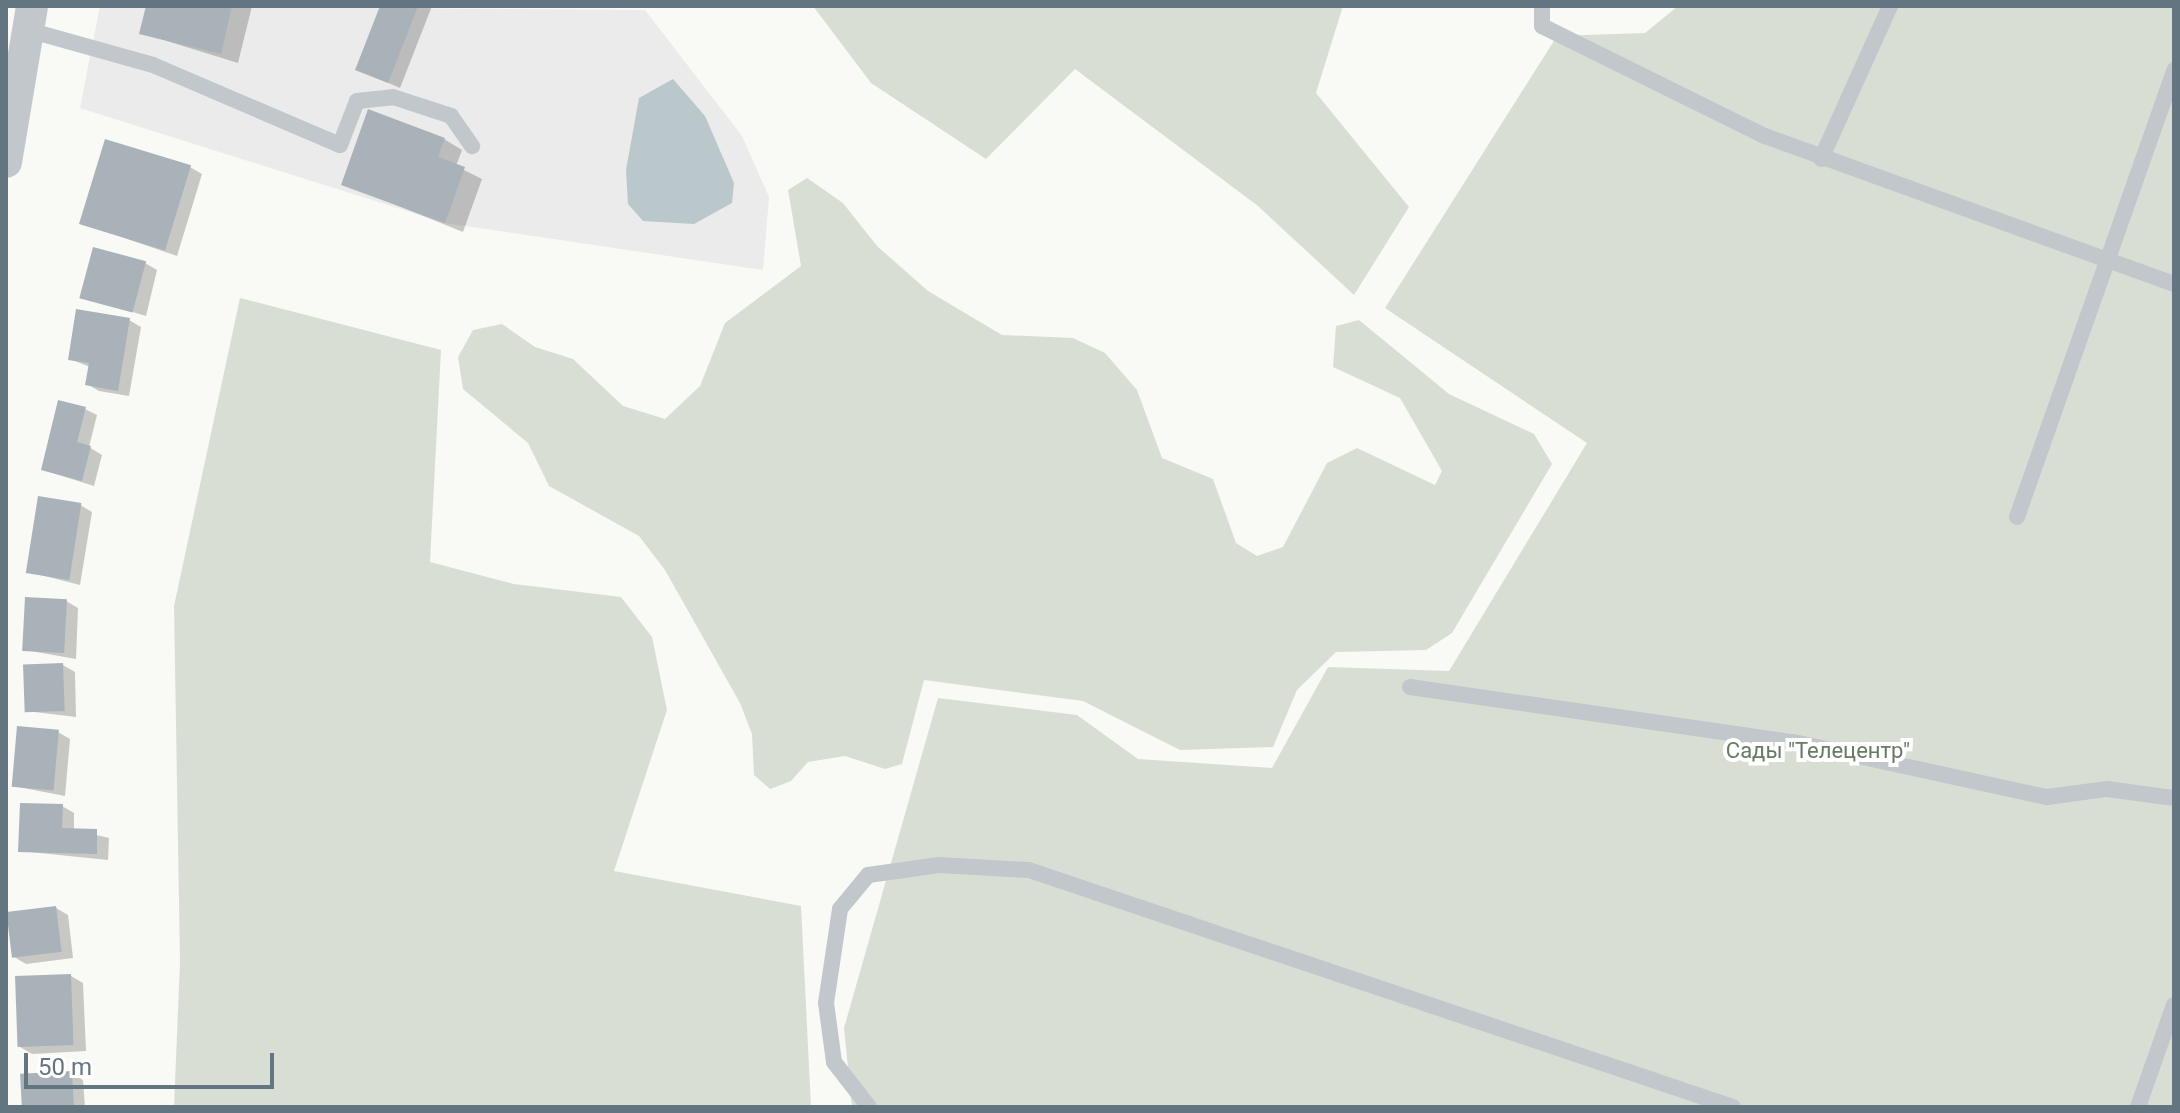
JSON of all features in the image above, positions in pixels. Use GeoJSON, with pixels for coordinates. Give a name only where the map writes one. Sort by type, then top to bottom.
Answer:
{"type":"FeatureCollection","features":[{"type":"Feature","properties":{"kind":"street"},"geometry":{"type":"LineString","coordinates":[[6,162],[30,18]]}},
{"type":"Feature","properties":{"kind":"lane"},"geometry":{"type":"LineString","coordinates":[[1542,6],[1542,26],[1821,159],[2174,284]]}},
{"type":"Feature","properties":{"kind":"lane"},"geometry":{"type":"LineString","coordinates":[[1821,159],[1890,6]]}},
{"type":"Feature","properties":{"kind":"lane"},"geometry":{"type":"LineString","coordinates":[[30,18],[153,65],[340,145],[357,101],[393,97],[451,116],[472,146]]}},
{"type":"Feature","properties":{"kind":"lane"},"geometry":{"type":"LineString","coordinates":[[2017,517],[2109,263],[2174,70]]}},
{"type":"Feature","properties":{"kind":"lane"},"geometry":{"type":"LineString","coordinates":[[1410,687],[1794,742],[2047,797],[2107,789],[2174,798]]}},
{"type":"Feature","properties":{"kind":"lane"},"geometry":{"type":"LineString","coordinates":[[869,1107],[834,1062],[826,1003],[840,909],[868,875],[939,865],[1029,870],[1733,1107]]}},
{"type":"Feature","properties":{"kind":"lane"},"geometry":{"type":"LineString","coordinates":[[2138,1107],[2174,1005]]}},
{"type":"Feature","properties":{"kind":"shaded area"},"geometry":{"type":"Polygon","coordinates":[[[100,6],[645,10],[742,136],[769,197],[763,270],[445,223],[80,108],[100,6]]]}},
{"type":"Feature","properties":{"kind":"shaded area"},"geometry":{"type":"Polygon","coordinates":[[[673,79],[705,116],[734,183],[732,203],[694,224],[643,221],[628,204],[626,170],[639,98],[673,79]]]}},
{"type":"Feature","properties":{"kind":"green space"},"geometry":{"type":"Polygon","coordinates":[[[813,6],[1343,6],[1316,93],[1409,207],[1354,295],[1258,206],[1075,69],[986,159],[871,83],[813,6]]]}},
{"type":"Feature","properties":{"kind":"green space","name":"Сады \"Телецентр\""},"geometry":{"type":"Polygon","coordinates":[[[1678,6],[2174,6],[2174,1107],[852,1107],[844,1028],[938,698],[1077,715],[1138,759],[1272,768],[1328,667],[1449,671],[1587,443],[1385,308],[1557,36],[1645,33],[1678,6]]]}},
{"type":"Feature","properties":{"kind":"green space"},"geometry":{"type":"Polygon","coordinates":[[[807,178],[843,203],[877,246],[928,291],[1002,335],[1073,338],[1105,353],[1137,390],[1162,458],[1213,479],[1236,543],[1257,556],[1283,547],[1327,463],[1357,448],[1435,485],[1442,471],[1400,398],[1333,367],[1336,326],[1359,320],[1449,394],[1534,434],[1552,464],[1452,633],[1426,650],[1336,652],[1297,690],[1273,747],[1180,750],[1083,701],[924,680],[902,764],[885,769],[845,756],[808,762],[791,781],[770,789],[754,775],[752,734],[740,703],[665,570],[639,536],[549,486],[528,443],[463,389],[458,357],[473,330],[502,324],[535,347],[573,359],[623,406],[665,419],[700,386],[725,323],[801,266],[788,190],[807,178]]]}},
{"type":"Feature","properties":{"kind":"green space"},"geometry":{"type":"Polygon","coordinates":[[[240,298],[441,350],[430,562],[514,584],[621,597],[652,637],[667,710],[614,871],[801,906],[811,1107],[174,1107],[180,962],[174,606],[240,298]]]}},
{"type":"Feature","properties":{"kind":"building"},"geometry":{"type":"Polygon","coordinates":[[[146,6],[232,6],[221,54],[139,34],[146,6]]]}},
{"type":"Feature","properties":{"kind":"building"},"geometry":{"type":"Polygon","coordinates":[[[380,6],[418,6],[388,83],[355,70],[380,6]]]}},
{"type":"Feature","properties":{"kind":"building"},"geometry":{"type":"Polygon","coordinates":[[[368,109],[445,138],[438,157],[465,167],[445,223],[341,185],[368,109]]]}},
{"type":"Feature","properties":{"kind":"building"},"geometry":{"type":"Polygon","coordinates":[[[105,139],[191,165],[165,250],[79,224],[105,139]]]}},
{"type":"Feature","properties":{"kind":"building"},"geometry":{"type":"Polygon","coordinates":[[[93,247],[146,261],[132,312],[79,298],[93,247]]]}},
{"type":"Feature","properties":{"kind":"building"},"geometry":{"type":"Polygon","coordinates":[[[76,309],[130,318],[118,391],[85,385],[89,363],[68,360],[76,309]]]}},
{"type":"Feature","properties":{"kind":"building"},"geometry":{"type":"Polygon","coordinates":[[[58,400],[86,407],[77,442],[91,446],[82,481],[41,470],[58,400]]]}},
{"type":"Feature","properties":{"kind":"building"},"geometry":{"type":"Polygon","coordinates":[[[38,496],[81,503],[69,580],[26,573],[38,496]]]}},
{"type":"Feature","properties":{"kind":"building"},"geometry":{"type":"Polygon","coordinates":[[[25,597],[67,599],[64,653],[22,651],[25,597]]]}},
{"type":"Feature","properties":{"kind":"building"},"geometry":{"type":"Polygon","coordinates":[[[63,663],[65,711],[25,712],[23,664],[63,663]]]}},
{"type":"Feature","properties":{"kind":"building"},"geometry":{"type":"Polygon","coordinates":[[[17,726],[59,730],[54,790],[12,787],[17,726]]]}},
{"type":"Feature","properties":{"kind":"building"},"geometry":{"type":"Polygon","coordinates":[[[20,803],[63,804],[62,828],[97,829],[97,854],[18,852],[20,803]]]}},
{"type":"Feature","properties":{"kind":"building"},"geometry":{"type":"Polygon","coordinates":[[[56,906],[62,952],[12,958],[6,912],[56,906]]]}},
{"type":"Feature","properties":{"kind":"building"},"geometry":{"type":"Polygon","coordinates":[[[71,974],[73,1045],[18,1047],[15,976],[71,974]]]}},
{"type":"Feature","properties":{"kind":"building"},"geometry":{"type":"Polygon","coordinates":[[[72,1071],[74,1107],[22,1107],[20,1074],[72,1071]]]}}]}
